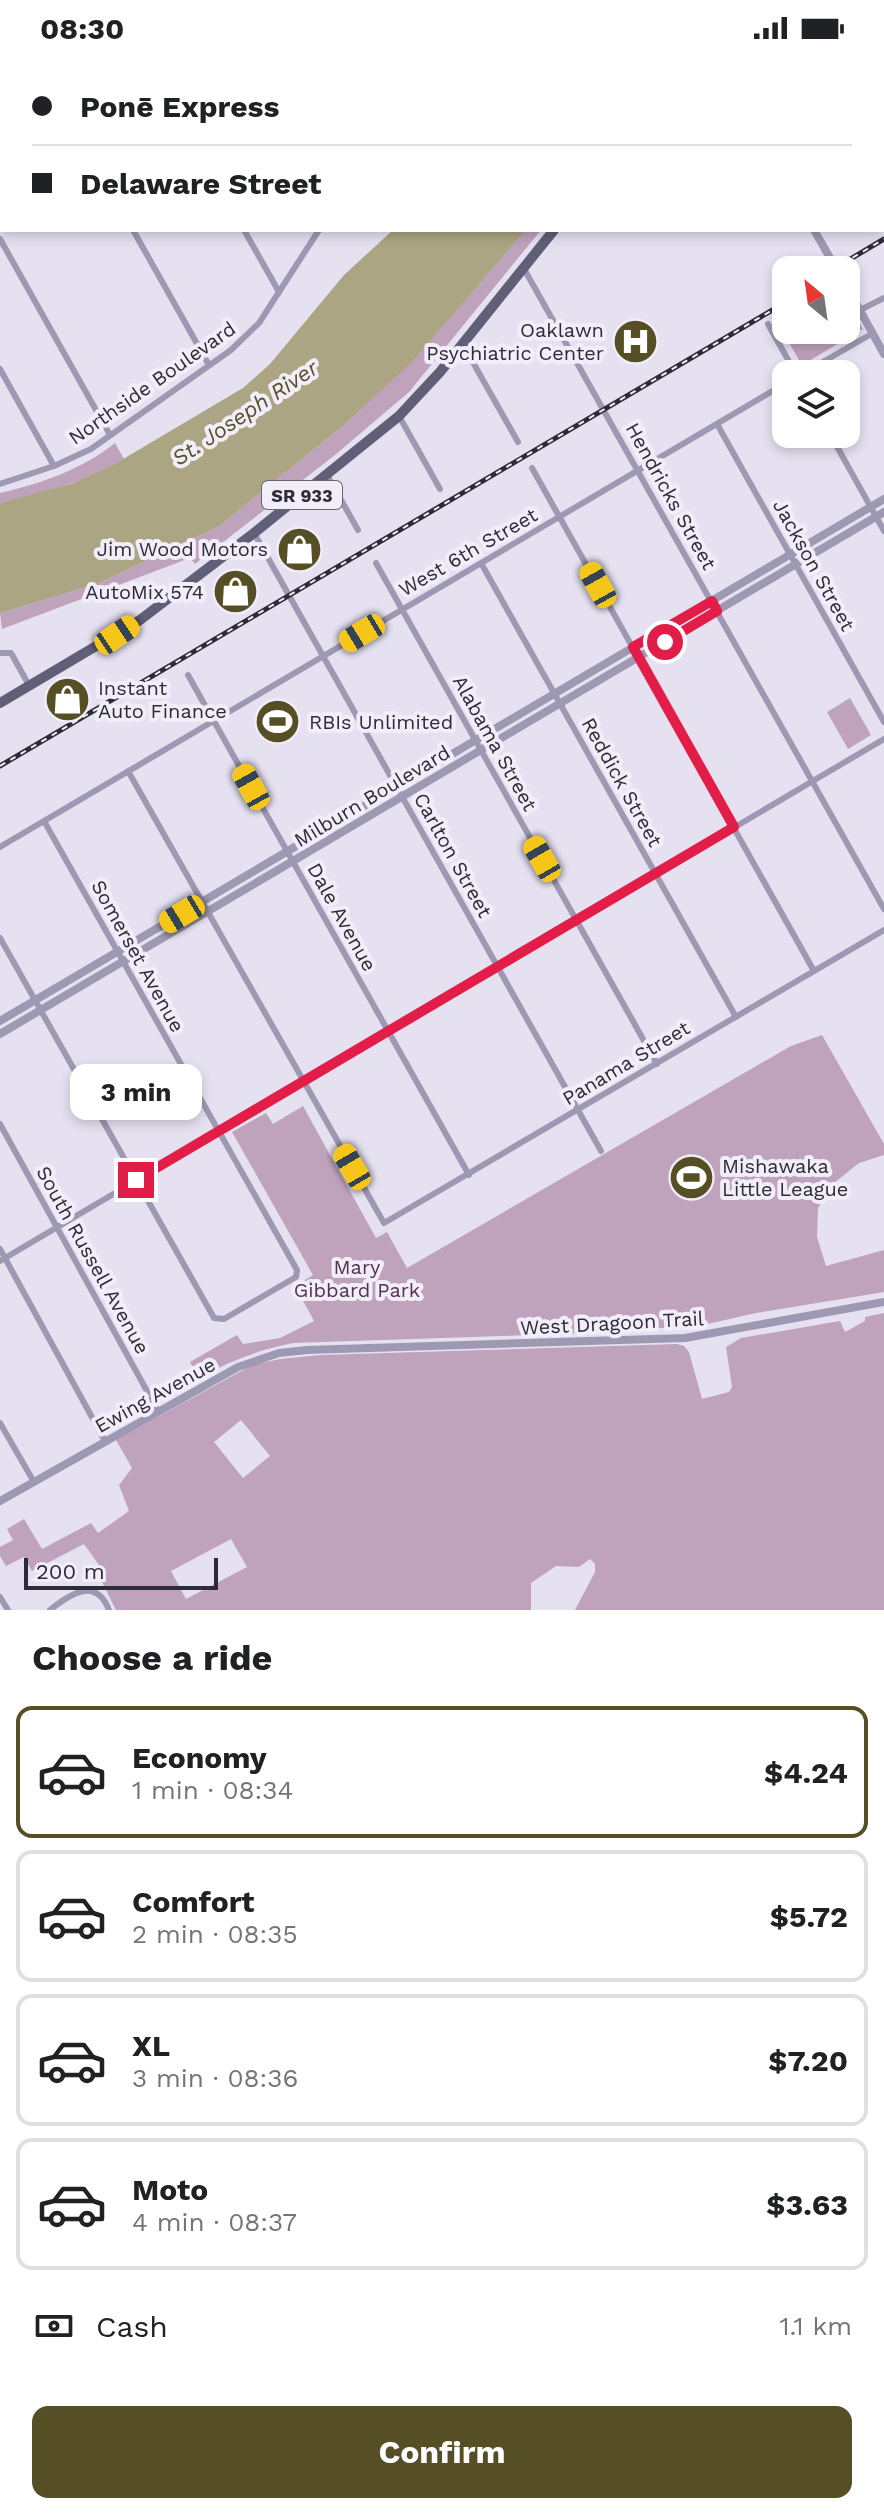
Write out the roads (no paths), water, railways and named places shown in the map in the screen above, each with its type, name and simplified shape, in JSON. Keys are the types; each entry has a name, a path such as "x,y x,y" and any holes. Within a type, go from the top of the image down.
{"main road":[{"name":"SR 933","path":"0,703 140,620 399,416 424,391 552,232"}],"street":[{"path":"134,232 209,365"},
{"path":"245,232 279,292"},
{"name":"Northside Boulevard","path":"0,484 54,466 91,449 249,335 318,232"},
{"path":"815,232 829,256"},
{"path":"0,239 110,435"},
{"name":"Hendricks Street","path":"523,267 884,909"},
{"path":"884,298 860,310 884,354"},
{"path":"768,324 790,360"},
{"path":"824,360 873,333"},
{"path":"462,343 518,442"},
{"path":"0,369 54,466"},
{"name":"West 6th Street","path":"0,847 772,391"},
{"path":"399,416 440,489"},
{"name":"Jackson Street","path":"717,424 884,722"},
{"path":"838,448 871,507 880,515 884,531"},
{"path":"532,468 814,971"},
{"path":"327,475 358,530"},
{"name":"Milburn Boulevard","path":"0,1021 884,499"},
{"name":"Milburn Boulevard","path":"0,1034 880,515"},
{"name":"Carlton Street","path":"254,533 601,1151"},
{"name":"Alabama Street","path":"376,563 657,1064"},
{"name":"Reddick Street","path":"481,563 736,1017"},
{"path":"0,653 11,653 30,687"},
{"name":"Dale Avenue","path":"188,675 469,1175"},
{"path":"2,1259 884,739"},
{"path":"128,771 304,1082"},
{"name":"Somerset Avenue","path":"44,821 297,1274 217,1320 136,1180"},
{"name":"Panama Street","path":"304,1082 384,1223 884,930"},
{"path":"0,938 136,1180"},
{"name":"South Russell Avenue","path":"0,1124 158,1411"},
{"path":"0,1249 2,1259 105,1441"},
{"name":"West Dragoon Trail","path":"338,1348 685,1338 884,1302"},
{"name":"Ewing Avenue","path":"0,1501 228,1372 253,1361 291,1351 338,1348"},
{"path":"0,1423 34,1482"},
{"path":"50,1610 86,1590 95,1590 104,1597 109,1610"},
{"path":"0,1597 8,1610"}],"water":[{"name":"St. Joseph River","path":"391,232 524,232 411,363 344,425 218,527 97,584 0,613 0,503 71,484 113,465 243,388 270,364 344,275"}],"railway":[{"path":"855,256 884,239"},
{"path":"0,766 772,310"}],"place":[{"name":"Oaklawn Psychiatric Center","path":"635,342"},
{"name":"Jim Wood Motors","path":"299,549"},
{"name":"AutoMix 574","path":"235,592"},
{"name":"Instant Auto Finance","path":"67,700"},
{"name":"RBIs Unlimited","path":"278,722"},
{"name":"Mishawaka Little League","path":"691,1177"}],"park label":[{"name":"Mary Gibbard Park","path":"357,1278"}]}
